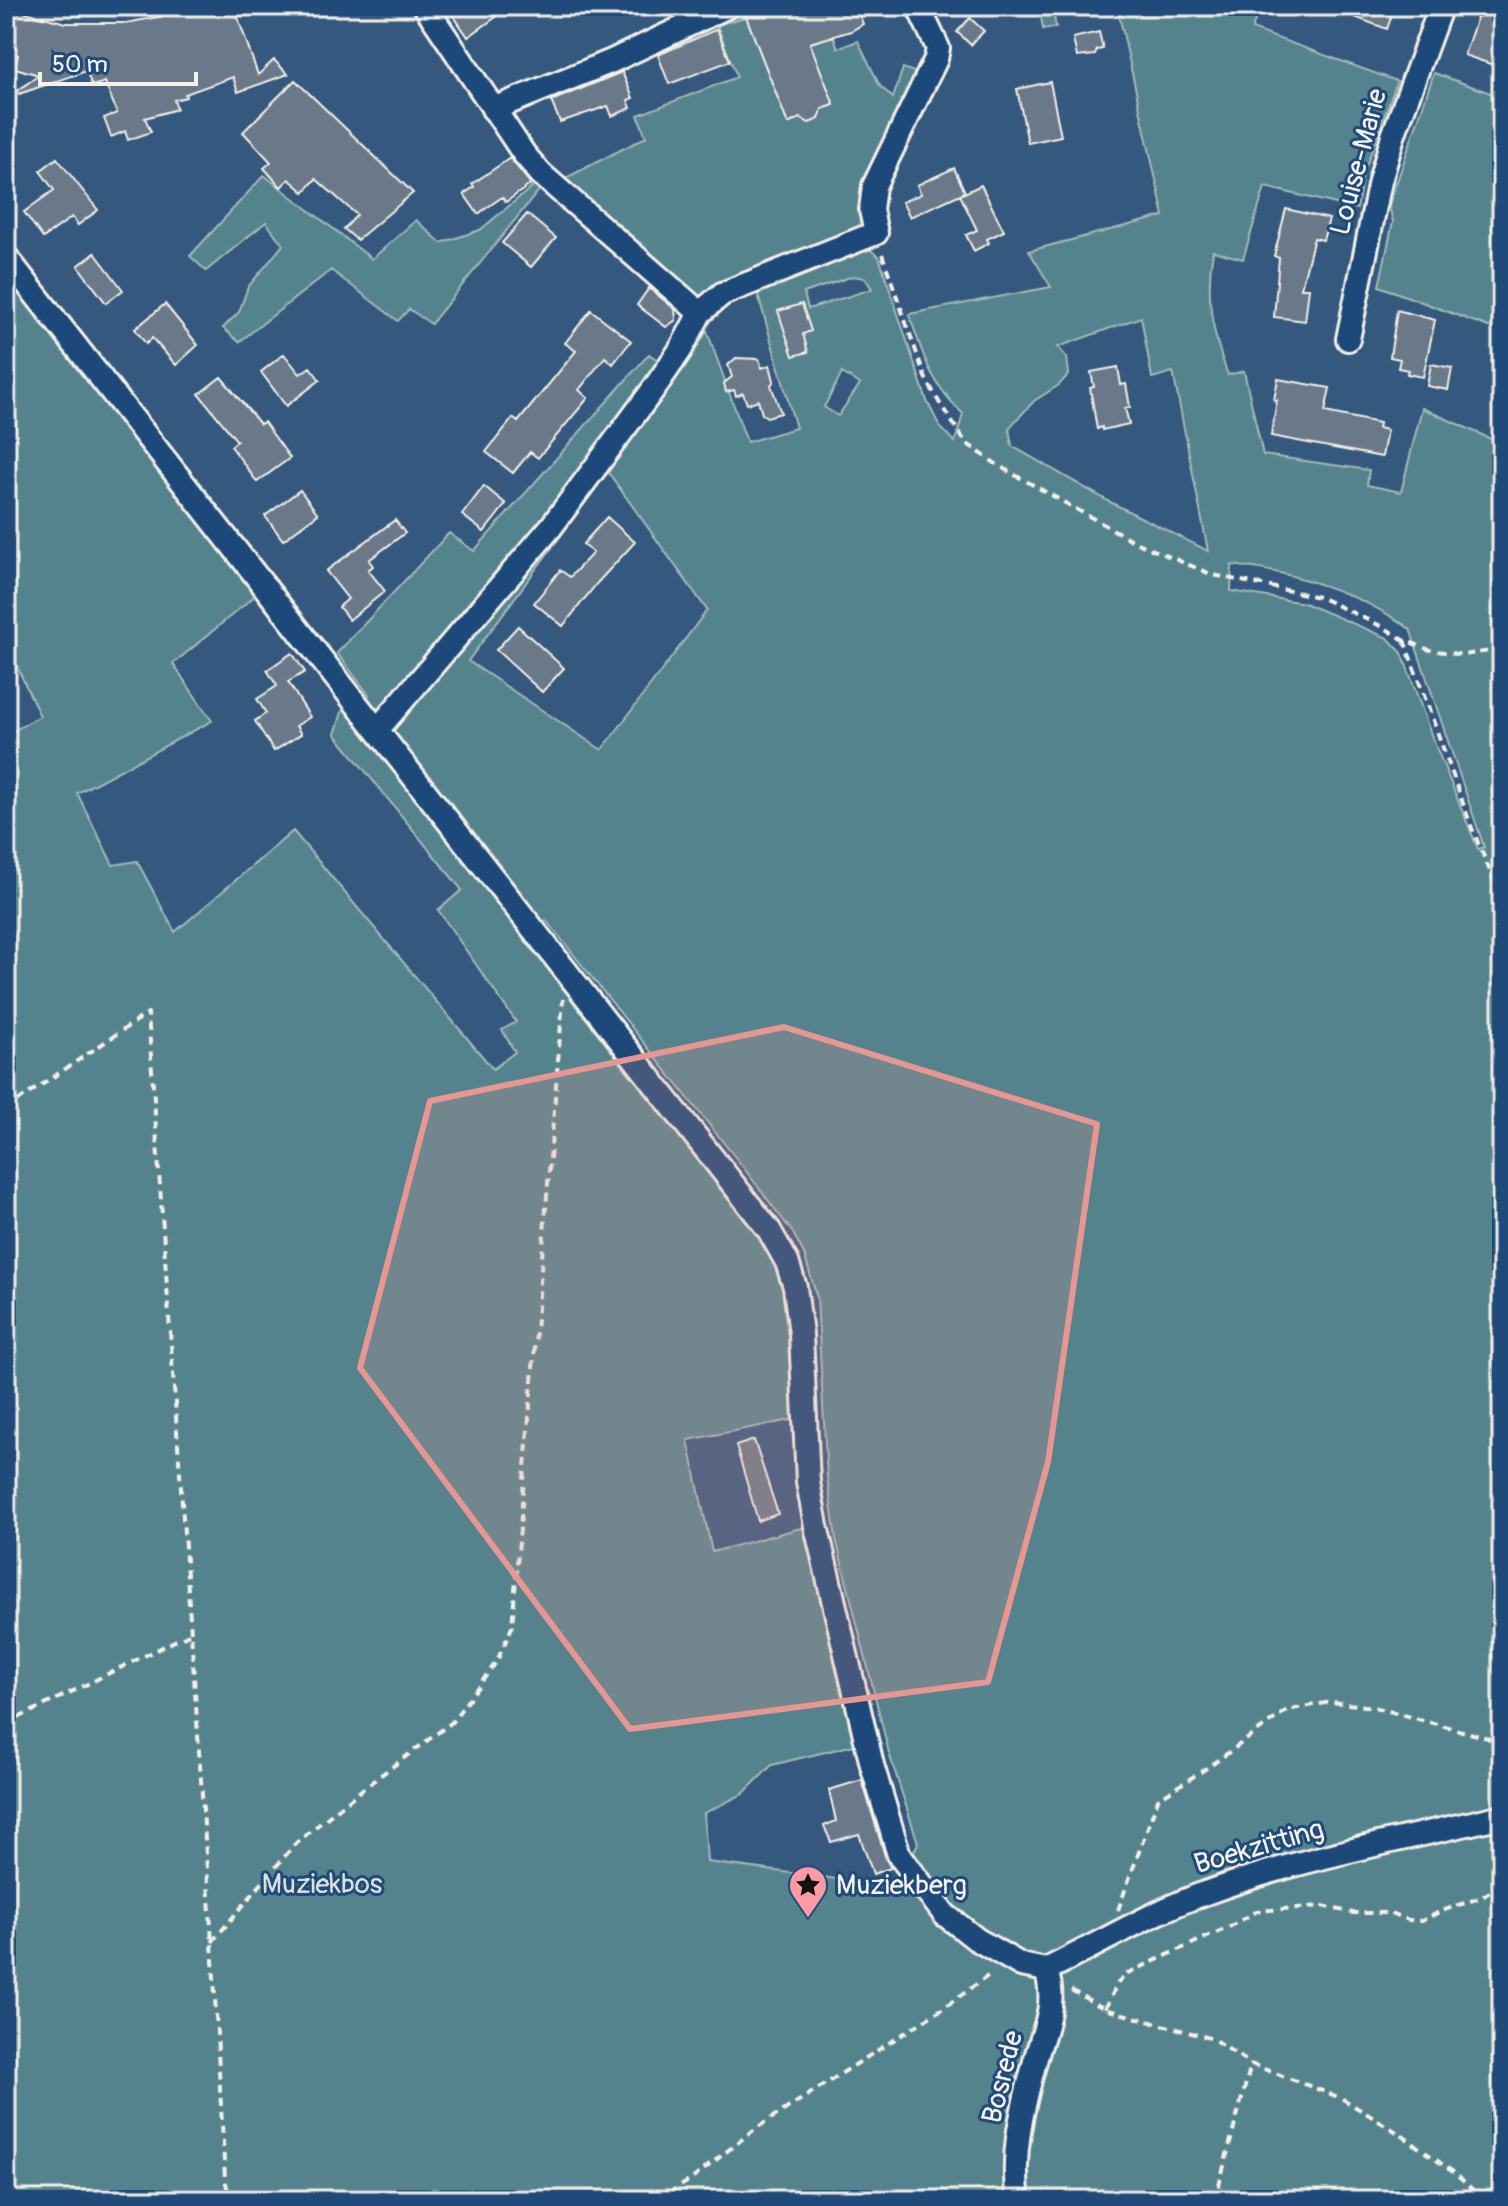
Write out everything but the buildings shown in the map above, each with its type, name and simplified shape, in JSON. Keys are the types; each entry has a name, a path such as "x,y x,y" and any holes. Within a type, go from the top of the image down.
{"street":[{"path":"425,6 510,134 541,174 700,313"},
{"path":"493,109 612,61 728,6"},
{"path":"378,729 551,527 655,387 681,349 700,313 722,294 876,233 871,210 874,186 936,59 938,48 918,6"},
{"name":"Louise-Marie","path":"1348,339 1380,181 1393,136 1441,6"},
{"path":"6,257 769,1230 787,1262 795,1287 810,1494 889,1825 899,1855 945,1915 976,1939 1021,1965 1046,1970"},
{"name":"Boekzitting","path":"1046,1970 1144,1919 1213,1890 1311,1862 1502,1816"},
{"name":"Bosrede","path":"1018,2200 1016,2164 1019,2125 1052,1997 1046,1970"}],"path":[{"path":"876,233 925,377 966,443 999,466 1137,543 1213,575 1319,597 1430,650 1464,655 1502,649"},
{"path":"1404,640 1472,828 1502,900"},
{"path":"212,1942 296,1843 451,1723 497,1661 512,1627 565,970"},
{"path":"6,1109 148,1013 212,1942 225,2179 230,2200"},
{"path":"6,1724 191,1633"},
{"path":"1110,1917 1118,1910 1158,1799 1287,1710 1331,1702 1374,1707 1488,1738 1502,1748"},
{"path":"1105,2009 1118,1983 1128,1973 1257,1911 1323,1906 1353,1913 1391,1913 1422,1921 1482,1897 1502,1884"},
{"path":"657,2200 692,2179 755,2129 974,1988 1009,1958"},
{"path":"1046,1970 1071,1990 1105,2009 1213,2039 1251,2064 1341,2098 1400,2134 1453,2172 1484,2200"},
{"path":"1215,2200 1251,2064"}],"highlighted area":[{"path":"784,1027 1097,1124 1048,1462 988,1682 630,1729 360,1368 430,1101"}],"green space":[{"path":"795,6 821,6 838,48 858,41 880,86 893,98 903,68 922,75 867,218 856,232 700,299 560,181 646,137 638,115 737,77 717,25 745,17 745,14 788,123 800,118 810,123 819,119 822,109 834,105"},
{"path":"1039,6 1052,6 1056,27 1043,29"},
{"name":"Muziekbos","path":"1117,6 1260,6 1252,29 1397,81 1363,175 1357,209 1265,187 1243,259 1213,251 1210,299 1218,345 1228,375 1244,371 1263,455 1369,470 1367,485 1401,492 1422,408 1502,444 1502,2200 6,2200 6,735 40,716 6,643 6,266 257,594 173,664 212,721 77,793 113,865 137,861 175,932 293,831 493,1069 515,1052 502,1030 516,1022 438,910 462,890 335,734 343,709 369,695 337,653 449,533 474,551 649,354 679,375 707,331 747,442 796,428 757,291 867,247 879,257 927,401 940,427 955,442 963,414 935,379 909,314 1051,287 1029,251 1164,216","holes":["853,276 865,278 872,289 808,309 804,293","1141,317 1152,378 1173,372 1208,551 1110,502 1012,446 1009,428 1034,401 1059,385 1069,374 1067,358 1058,347","842,373 860,384 838,416 824,407","608,472 707,610 602,750 468,661","1232,565 1279,573 1326,586 1370,605 1410,629 1484,847 1478,849 1402,653 1388,638 1304,603 1231,591","546,920 743,1167 793,1233 804,1254 817,1298 827,1477 836,1539 889,1753 918,1843 899,1883 883,1885 707,1862 704,1813 743,1794 772,1765 858,1744 808,1526 712,1552 688,1440 796,1419 789,1292 778,1263 759,1232 611,1051 523,936"]},
{"path":"1434,73 1502,97 1502,332 1379,286 1393,222 1389,205"},
{"path":"264,175 372,259 416,220 441,243 480,230 538,182 540,189 431,324 409,309 398,321 331,270 239,342 223,328 239,312 248,287 283,245 266,222 206,271 190,256"}],"place":[{"name":"Muziekberg","path":"808,1919"}]}
